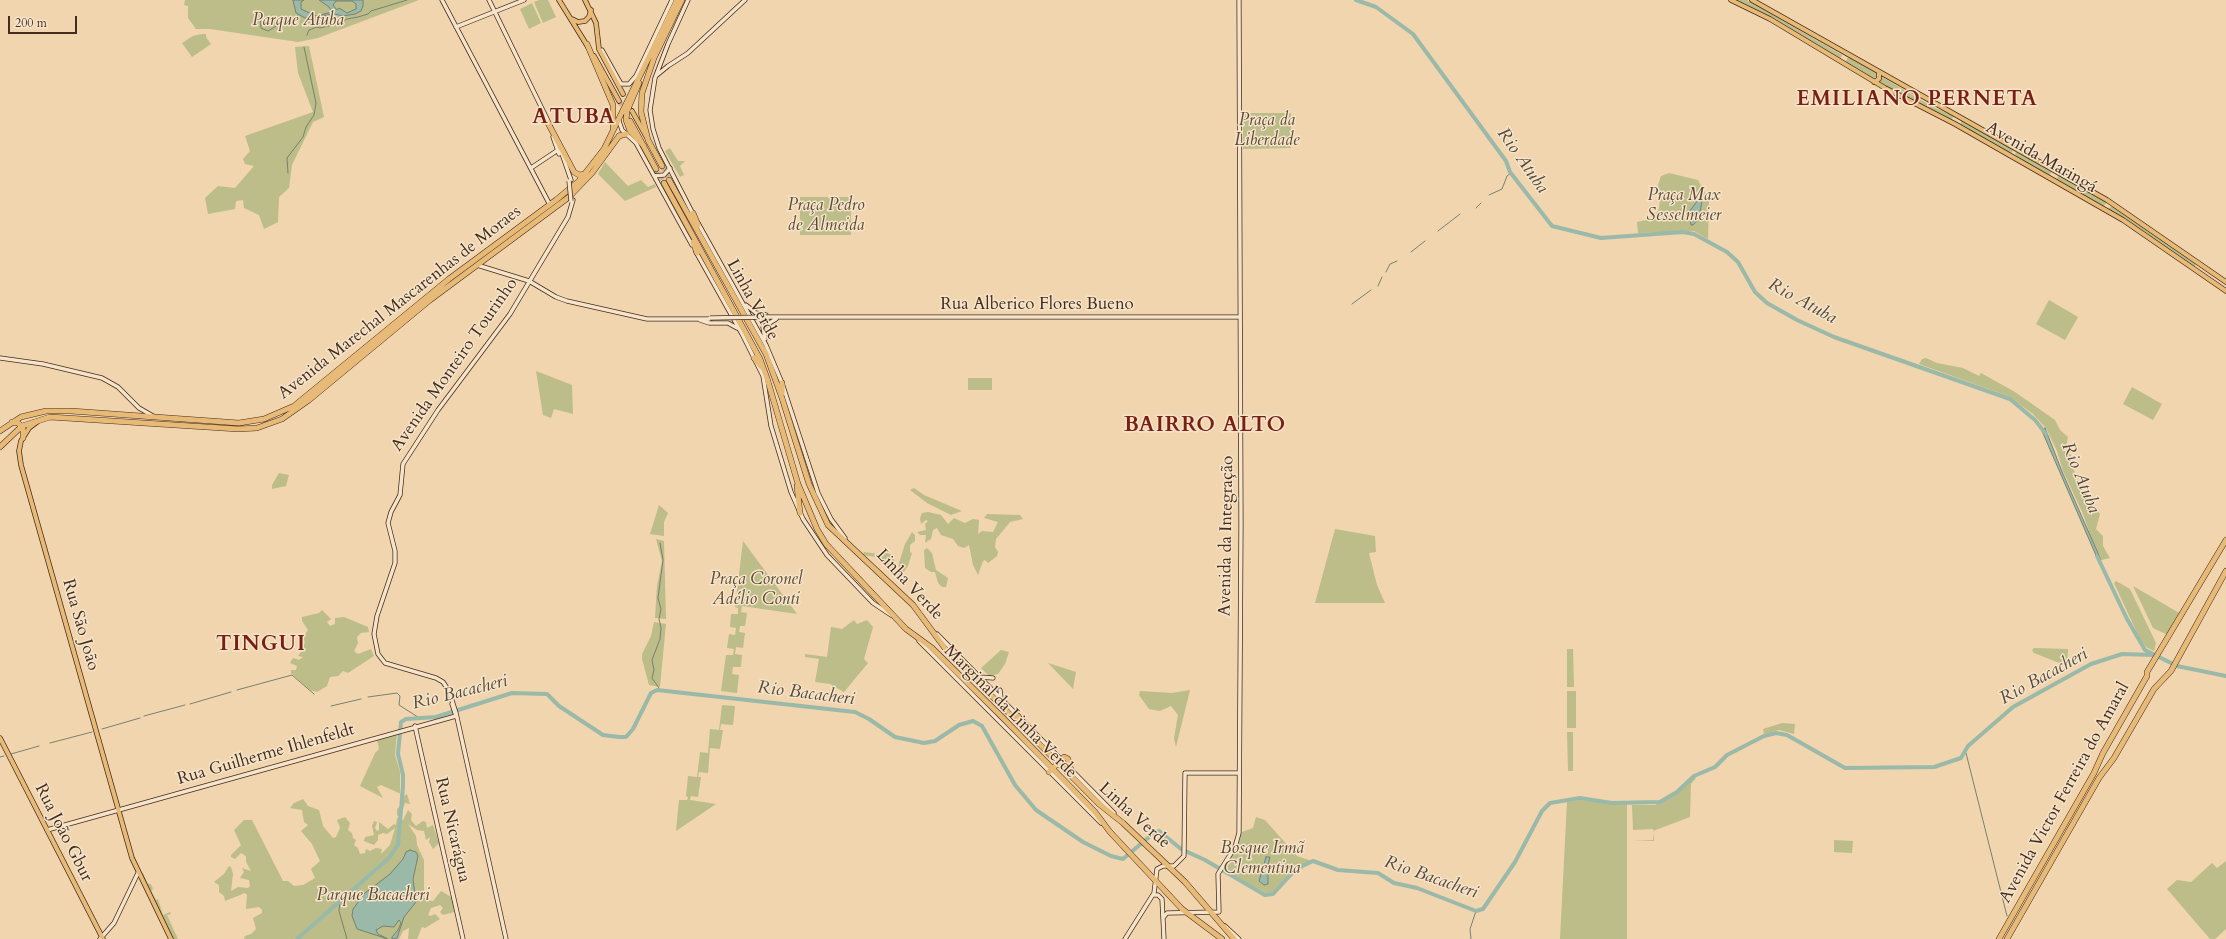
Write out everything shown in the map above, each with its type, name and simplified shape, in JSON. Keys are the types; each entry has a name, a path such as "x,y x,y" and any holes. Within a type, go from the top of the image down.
{"highway":[{"path":"632,92 677,0"},
{"path":"662,166 648,140 642,112 642,93 664,37 682,0"},
{"path":"587,44 613,105 614,117 612,134"},
{"path":"644,146 629,129 626,115 652,53"},
{"path":"632,92 638,70"},
{"name":"Avenida Marechal Mascarenhas de Moraes","path":"381,338 462,269 550,205 585,174 604,149 632,92"},
{"path":"630,121 656,169"},
{"path":"548,123 574,172 579,175 585,174"},
{"path":"612,134 618,131 619,136 626,134"},
{"name":"Avenida Marechal Mascarenhas de Moraes","path":"355,359 354,353 369,347 569,197 592,173 619,136"},
{"name":"Linha Verde","path":"669,180 762,346 782,398 817,503 834,533 854,548 913,605 934,631 947,651 1026,731 1059,760 1103,808 1123,823 1169,866 1212,912 1234,939"},
{"name":"Linha Verde","path":"664,183 756,351 764,370 795,473 817,529 826,544 906,629 932,648 1050,770 1095,812 1110,832 1186,912 1222,939"},
{"path":"693,212 706,245"},
{"path":"691,234 697,253"},
{"path":"716,264 730,279"},
{"path":"462,269 477,265"},
{"path":"754,358 764,370"},
{"name":"Avenida Marechal Mascarenhas de Moraes","path":"0,430 11,422 34,413 53,410 226,423 257,421 282,413 300,402 355,359"},
{"name":"Avenida Marechal Mascarenhas de Moraes","path":"0,447 22,426 46,418 65,417 223,429 250,429 282,419 309,400 355,359"},
{"path":"782,383 782,398"},
{"path":"128,422 130,417 133,416"},
{"path":"156,418 170,425"},
{"path":"203,421 209,428"},
{"path":"11,422 18,423 22,426 24,431 23,438"},
{"path":"223,429 226,423"},
{"path":"795,473 800,513"},
{"name":"Avenida Victor Ferreira do Amaral","path":"1999,939 2094,773 2160,650 2176,626 2225,541"},
{"name":"Avenida Victor Ferreira do Amaral","path":"2007,939 2099,778 2114,758 2154,689 2171,671 2226,571"},
{"path":"1018,716 1026,731"},
{"path":"1050,770 1059,760 1067,758 1071,770"}],"main road":[{"path":"442,0 550,205"},
{"path":"489,0 548,123 570,180"},
{"path":"456,27 524,0"},
{"path":"560,0 619,101"},
{"path":"585,0 596,23 598,49 623,94"},
{"path":"597,41 621,84 627,85 631,83 672,0"},
{"path":"688,0 655,78 650,104 652,124 656,141 766,345 782,383 818,493 839,532 854,548"},
{"path":"655,78 661,71 688,53 745,0"},
{"name":"Avenida da Integração","path":"1212,912 1219,912 1218,874 1238,840 1239,813 1241,546 1239,0"},
{"name":"Avenida Maringá","path":"1731,0 1770,19 1842,64 1955,124 2088,200 2139,230 2226,291"},
{"name":"Avenida Maringá","path":"1752,0 1879,73 2018,149 2093,193 2169,242 2226,282"},
{"path":"571,19 578,22 585,21 590,16 591,10"},
{"path":"1842,64 1843,58 1847,55"},
{"path":"662,60 668,66"},
{"path":"1874,82 1879,79 1879,73"},
{"path":"632,111 648,140"},
{"path":"619,118 620,128 636,143 754,358 762,376 767,397 771,426 791,492 800,513 814,538 828,555 873,603 894,616"},
{"path":"548,123 570,180"},
{"path":"2013,157 2014,152 2018,149"},
{"path":"531,168 558,150"},
{"path":"654,176 664,175 670,168"},
{"name":"Avenida Monteiro Tourinho","path":"506,939 452,699 448,689 441,680 388,664 378,654 374,640 375,624 395,559 389,531 389,518 400,495 401,469 404,462 438,410 507,318 568,217 572,200 570,180"},
{"path":"2088,200 2094,199 2093,193"},
{"path":"477,265 529,281 556,297 646,319 697,318 706,322 728,323 742,334"},
{"path":"742,301 758,314 791,317"},
{"name":"Rua Alberico Flores Bueno","path":"768,318 1240,317"},
{"name":"Rua Alberico Flores Bueno","path":"697,318 833,318"},
{"path":"766,345 763,327 776,319"},
{"path":"0,358 43,364 102,378 114,384 136,406 156,418"},
{"path":"146,412 163,418"},
{"path":"23,438 33,425 46,418"},
{"name":"Rua São João","path":"23,438 19,449 21,465 130,850 138,873 171,939"},
{"name":"Marginal da Linha Verde","path":"934,631 1002,699 1059,760"},
{"path":"979,676 993,678"},
{"path":"1000,690 1002,699"},
{"name":"Rua Guilherme Ihlenfeldt","path":"47,830 397,732 454,712"},
{"name":"Rua Nicarágua","path":"415,726 463,939"},
{"name":"Rua João Gbur","path":"0,738 102,938"},
{"name":"Marginal da Linha Verde","path":"1071,770 1123,823"},
{"path":"1125,939 1153,895 1157,869 1175,866 1184,857 1185,773 1239,772"},
{"path":"102,938 114,923 138,873"},
{"path":"1153,895 1157,894 1161,897 1164,918 1164,939"},
{"path":"1164,918 1166,913 1212,912"},
{"path":"1220,922 1239,939"},
{"path":"1203,925 1218,939"}],"green space":[{"name":"Parque Atuba","path":"185,0 419,0 318,38 298,42 210,29 196,29 188,18 188,6 184,5"},
{"path":"539,0 548,0 556,17 543,23 534,2"},
{"path":"1734,0 1747,0 1842,55 1840,60"},
{"path":"532,3 541,23 529,29 520,9"},
{"path":"206,34 206,37 211,44 192,57 182,43 193,36"},
{"path":"309,46 324,117 313,122 292,165 289,188 279,197 278,222 264,229 259,215 244,208 243,200 236,201 235,209 208,214 205,198 218,186 235,188 254,166 245,164 243,159 250,151 245,136 313,112 298,73 295,47"},
{"path":"1848,57 1876,73 1876,77 1874,79 1845,63"},
{"path":"1882,77 1933,107 1954,116 1951,120 1886,87 1879,83"},
{"name":"Praça da Liberdade","path":"1243,113 1291,113 1291,148 1243,149"},
{"path":"1962,120 2014,149 2011,153 1960,125"},
{"path":"670,148 678,161 685,161 680,166 684,175 680,177 665,151"},
{"path":"2016,151 2052,171 2049,176 2015,155"},
{"path":"605,162 628,186 641,180 648,187 655,184 656,187 625,201 598,174"},
{"name":"Praça Max Sesselmeier","path":"1669,173 1698,180 1709,200 1708,239 1694,231 1638,233 1637,222 1652,219 1659,209 1660,198 1658,185 1661,176"},
{"path":"2059,174 2107,202 2103,207 2056,180"},
{"name":"Praça Pedro de Almeida","path":"800,197 851,197 851,235 800,235"},
{"path":"2112,206 2197,263 2194,267 2108,209"},
{"path":"2049,300 2078,317 2065,340 2036,324"},
{"path":"1926,358 1937,363 1963,368 1979,376 1981,373 2015,392 2055,420 2060,430 2068,437 2065,451 2075,458 2071,463 2083,492 2100,514 2096,529 2103,536 2103,546 2110,558 2102,560 2093,543 2083,514 2063,471 2057,451 2046,428 2033,414 2008,396 1919,364 1922,359"},
{"path":"536,371 572,385 573,414 554,409 551,418 543,415"},
{"path":"968,378 992,378 992,390 968,390"},
{"path":"2132,387 2162,404 2153,420 2123,404"},
{"path":"279,473 289,475 286,486 272,489 272,485"},
{"path":"914,488 924,495 962,511 951,515 927,503 910,490"},
{"path":"659,505 668,513 664,522 664,536 650,534"},
{"path":"928,512 941,515 948,524 954,518 965,523 973,519 979,520 978,534 982,531 993,532 998,522 984,518 987,514 1020,515 1023,519 1010,522 996,539 995,547 998,552 997,556 988,563 985,560 983,561 978,575 973,565 969,545 964,548 958,546 953,539 941,535 937,528 933,530 931,539 925,543 926,535 920,535 917,532 926,530 925,524 928,521 926,520 921,524 920,518 922,513"},
{"path":"1335,529 1375,536 1376,552 1369,553 1377,585 1385,603 1315,603"},
{"path":"912,532 915,535 915,541 910,545 910,552 912,553 908,566 900,577 898,574 899,563 905,544"},
{"path":"656,539 664,541 666,619 655,618 657,586 662,561"},
{"name":"Praça Coronel Adélio Conti","path":"743,541 797,614 742,606 741,612 747,613 745,626 740,626 739,632 745,633 743,648 736,647 735,654 742,655 741,667 733,667 732,674 739,675 737,693 721,691 726,655 733,655 734,649 727,648 729,634 735,635 736,628 730,627 731,614 738,614 738,608 735,607"},
{"path":"927,548 932,553 936,570 948,578 946,587 942,587 938,583 935,572 931,572 925,568 924,550"},
{"path":"884,551 892,555 895,562 896,570 893,573 876,557 863,555 864,552 879,554"},
{"path":"2116,581 2130,589 2156,643 2154,651 2146,647 2139,637 2114,583"},
{"path":"2133,586 2181,614 2168,635 2153,628"},
{"path":"322,610 331,619 327,622 330,626 335,624 335,618 344,617 368,627 369,632 361,633 357,637 358,643 354,651 358,654 371,649 374,656 348,673 343,671 338,676 330,677 327,686 317,692 310,690 291,673 291,670 296,670 297,666 290,663 293,658 299,660 303,657 298,656 303,649 305,641 302,639 308,630 302,621 302,617 319,613"},
{"path":"854,620 857,624 867,620 873,627 864,659 868,663 844,692 830,684 815,682 819,659 805,657 805,654 827,657 831,627 842,629"},
{"path":"654,622 666,624 660,687 649,685 642,659 642,654 651,636"},
{"path":"2034,648 2068,649 2067,666 2034,653 2032,650"},
{"path":"1567,649 1573,649 1574,687 1567,687"},
{"path":"1001,650 1009,652 1005,664 998,674 989,676 981,668"},
{"path":"1048,663 1076,672 1073,689"},
{"path":"1190,690 1176,747 1174,738 1178,715 1171,706 1160,711 1149,709 1139,695 1140,691 1172,693"},
{"path":"1567,691 1576,691 1576,728 1567,728"},
{"path":"722,705 735,706 733,725 721,724 720,730 723,730 720,749 710,748 708,773 699,772 698,777 701,777 698,797 691,796 690,800 716,804 676,831 679,800 687,800 688,776 697,777 700,752 708,753 710,729 719,730"},
{"path":"1782,723 1795,724 1794,734 1779,730 1764,734 1763,729"},
{"path":"1567,732 1573,732 1573,771 1568,771"},
{"path":"397,733 395,755 400,772 400,793 404,796 407,794 410,804 405,803 400,818 397,815 397,809 401,805 401,794 381,785 377,787 383,798 360,786 375,753 379,749 377,740"},
{"path":"1693,778 1696,778 1691,784 1690,817 1653,831 1653,829 1633,830 1632,805 1655,805 1676,794"},
{"name":"Parque Bacacheri","path":"303,799 308,806 319,810 323,826 333,838 336,837 340,828 337,820 345,817 350,823 348,830 352,833 353,838 356,840 354,845 358,848 360,854 365,853 366,849 370,851 376,848 382,849 381,854 390,845 395,828 387,834 383,833 378,835 378,840 374,845 364,841 365,837 374,835 372,826 374,821 377,822 375,828 377,831 379,830 379,822 388,829 394,824 396,825 397,818 403,820 408,810 412,814 411,820 416,826 423,821 426,822 427,828 433,825 439,843 433,849 429,842 430,837 426,840 424,831 417,830 408,824 416,836 417,845 424,860 424,897 427,900 433,901 441,891 453,898 454,912 443,915 440,912 443,908 440,905 431,908 428,915 431,916 435,914 440,919 425,928 422,927 417,939 408,939 409,928 403,931 399,939 244,939 245,936 251,934 256,929 253,918 262,913 262,910 259,907 246,909 247,895 245,893 225,901 224,896 219,892 219,885 214,882 224,874 229,866 231,867 233,874 231,891 238,887 248,888 250,886 249,880 240,878 244,872 242,868 251,871 246,862 246,856 241,853 235,859 231,857 231,855 241,845 234,830 244,820 252,820 283,881 288,881 294,886 303,885 315,878 311,869 320,861 312,844 301,831 308,825 304,822 302,810 290,808 294,803"},
{"path":"1579,800 1627,804 1627,939 1560,939 1567,802"},
{"name":"Bosque Irmã Clementina","path":"1256,817 1265,820 1297,856 1312,861 1295,868 1273,892 1266,893 1222,869 1237,849 1242,832 1253,828"},
{"path":"1653,831 1654,841 1634,841 1653,840"},
{"path":"1834,840 1853,841 1852,853 1834,852"},
{"path":"2226,861 2226,929 2215,939 2210,939 2167,889 2177,880 2191,882 2212,863 2217,868"},
{"path":"143,873 148,884 151,884 153,889 151,891 156,900 158,899 163,915 170,912 171,914 167,915 178,939 174,939 141,874"}],"shaded area":[{"path":"293,0 304,0 301,2 301,9 316,16 332,12 329,7 319,0 363,0 361,11 355,14 343,16 335,14 305,18 296,13","holes":["336,1 352,1 356,4 356,9 347,13 339,8 337,10 333,5"]},
{"path":"1698,200 1702,201 1700,213 1703,214 1693,225 1691,225 1689,212"},
{"path":"2045,428 2063,474 2101,560 2098,560 2042,431"},
{"path":"410,850 416,852 418,856 413,879 416,902 404,917 397,938 392,939 401,923 399,920 394,927 383,926 376,930 378,934 388,939 357,929 352,916 353,909 365,893 390,874 403,859 406,852"},
{"path":"1266,857 1270,857 1268,865 1268,884 1264,885 1259,881"}],"waterway":[{"path":"307,35 309,30 317,27 320,28 337,24 347,19 368,14 371,11 407,0"},
{"name":"Rio Atuba","path":"1356,0 1376,7 1413,34 1506,161 1510,172 1552,226 1601,238 1683,232 1694,234 1727,252 1738,262 1755,292 1767,303 1797,320 1834,337 2010,399 2035,420 2046,434"},
{"path":"260,14 261,28 268,31 288,19 295,18 298,15"},
{"path":"288,173 287,158 303,137 306,127 314,115 316,103 304,47"},
{"path":"1489,195 1502,189 1507,176 1511,173"},
{"path":"1476,208 1481,203"},
{"path":"1438,231 1460,214"},
{"path":"1411,252 1425,241"},
{"path":"1386,272 1390,264 1397,261"},
{"path":"1378,286 1382,277"},
{"path":"1352,304 1371,290"},
{"path":"660,543 663,560 658,598 661,609 659,619 661,628 660,639 652,660 654,670 652,678 661,691"},
{"name":"Rio Atuba","path":"2097,556 2127,619 2145,650 2177,666 2226,676"},
{"name":"Rio Bacacheri","path":"297,939 389,858 398,845 403,786 403,775 398,754 401,722 406,719 436,717 512,693 547,694 559,706 603,735 619,737 626,737 633,729 651,693 657,690 855,712 869,719 895,737 924,743 935,741 959,725 973,721 982,726 1015,785 1036,810 1083,842 1111,856 1123,859 1155,832 1159,831 1181,849 1205,860 1265,895 1273,894 1296,869 1313,861 1338,870 1378,873 1394,883 1417,888 1476,911 1483,909 1515,862 1542,811 1550,803 1580,798 1612,803 1660,802 1677,792 1694,776 1715,767 1727,755 1764,736 1776,733 1787,735 1845,768 1934,767 1961,758 1968,746 2013,707 2091,664 2122,654 2153,655"},
{"path":"237,690 292,675 314,694"},
{"path":"190,704 231,692"},
{"path":"368,697 397,693 400,696 399,705 421,719"},
{"path":"331,706 361,699"},
{"path":"144,716 185,705"},
{"path":"102,729 140,718"},
{"path":"50,743 92,732"},
{"path":"11,754 39,746"},
{"path":"1966,753 2007,916"},
{"path":"0,757 4,756"},
{"path":"340,902 339,911 347,939"},
{"path":"1471,939 1470,929 1476,911"}],"tunnel":[{"path":"619,101 630,121"},
{"path":"662,166 669,180"},
{"path":"656,169 664,183"}],"district":[{"name":"EMILIANO PERNETA","path":"1917,100"},
{"name":"ATUBA","path":"574,118"},
{"name":"BAIRRO ALTO","path":"1205,426"},
{"name":"TINGUI","path":"261,645"}]}
